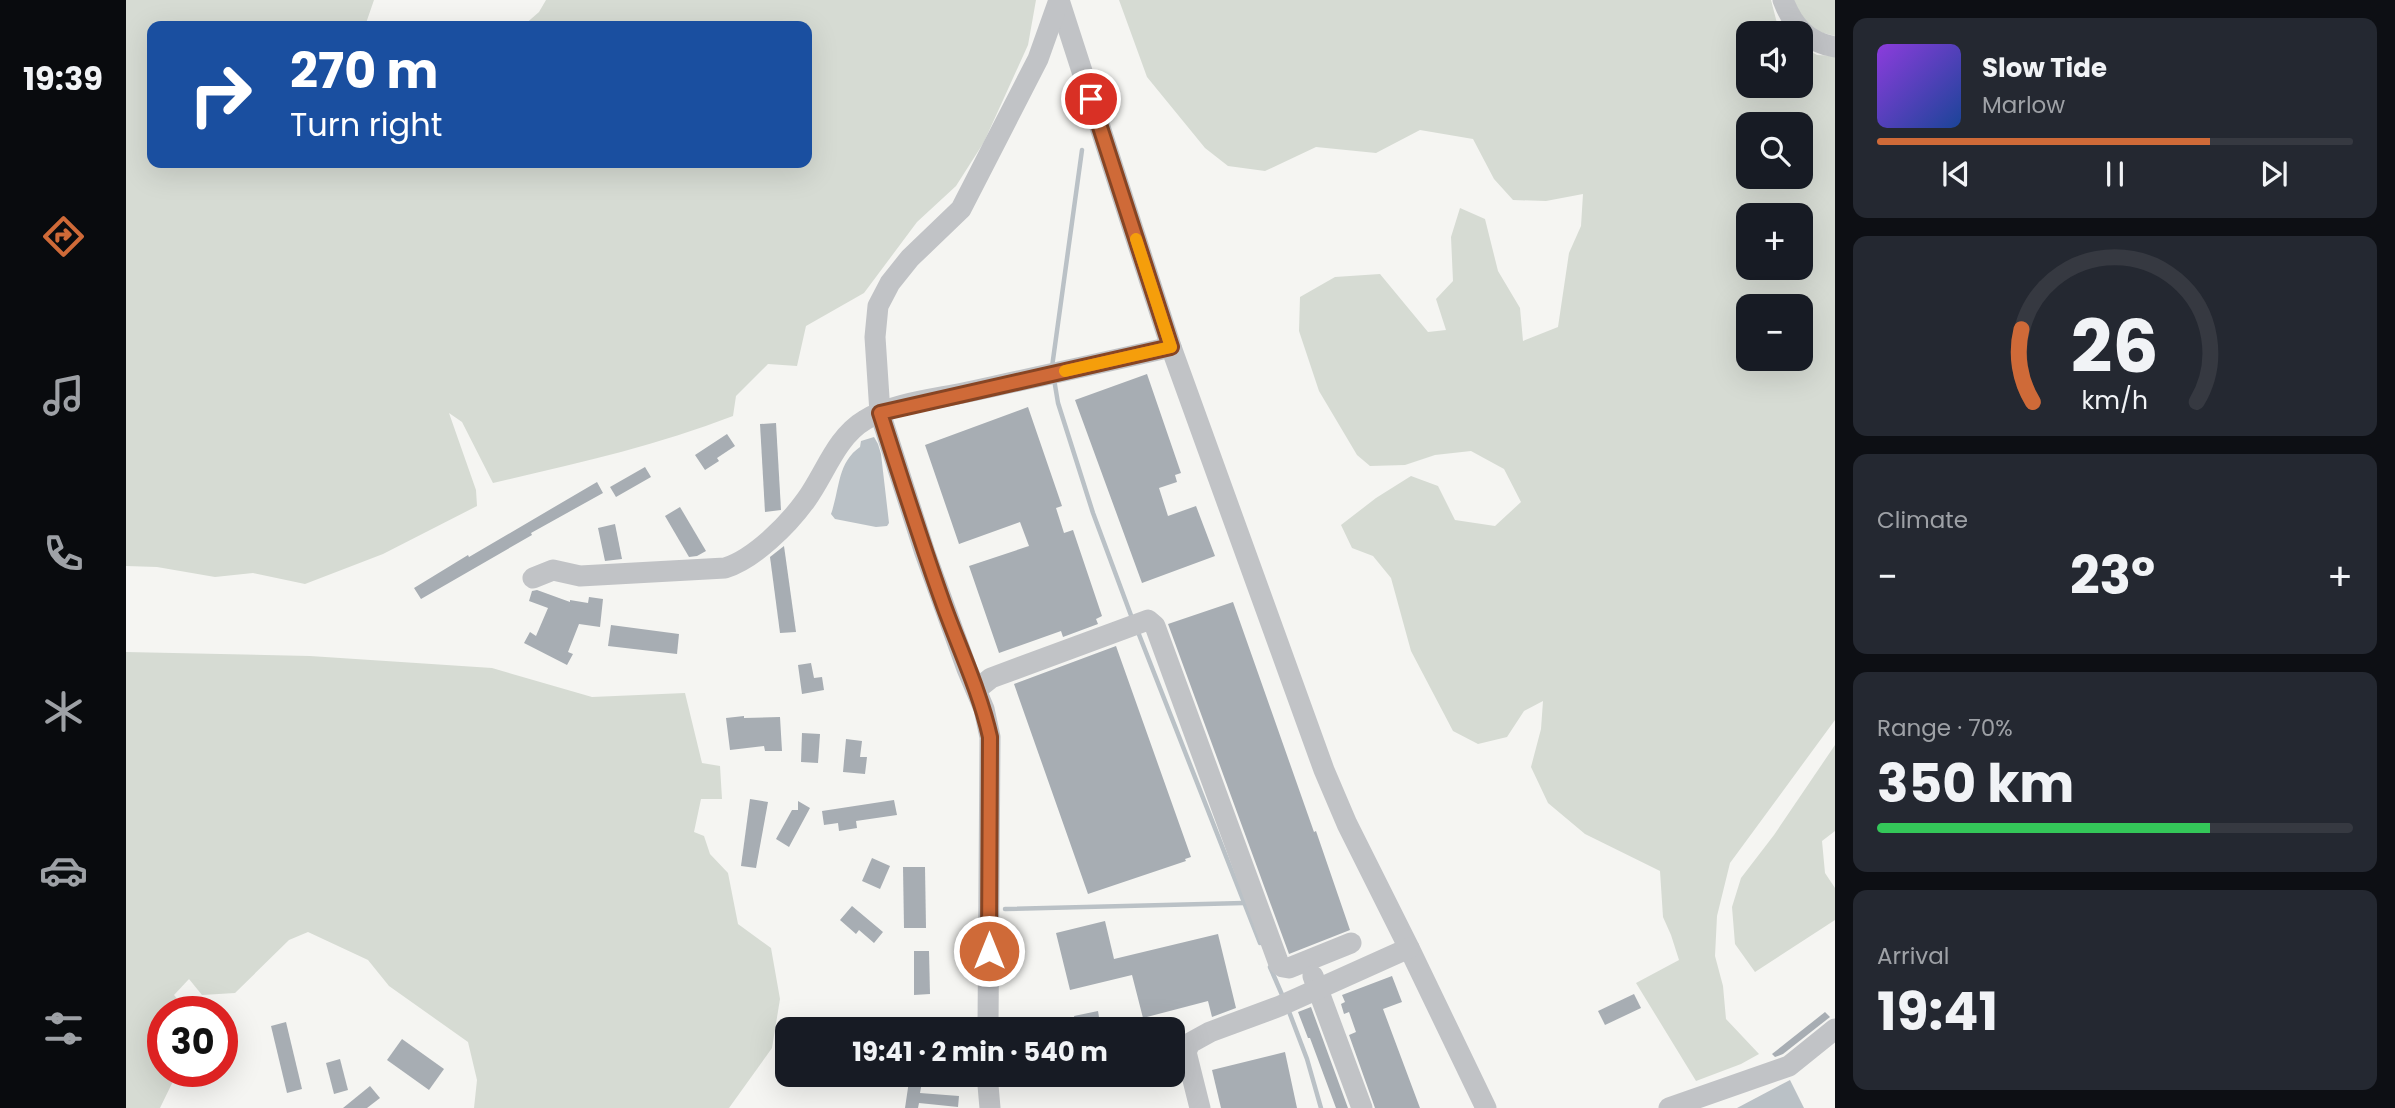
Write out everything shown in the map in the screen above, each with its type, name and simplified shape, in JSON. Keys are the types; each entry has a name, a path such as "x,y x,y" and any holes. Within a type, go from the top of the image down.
{"street":[{"path":"1059,0 1171,347 1324,770 1346,824 1486,1108"},
{"path":"988,1017 990,737 984,709 925,553 880,413 875,337 878,306 890,283 910,258 961,209 1038,59 1059,0"},
{"path":"1783,0 1794,24 1802,34 1835,47"},
{"path":"533,578 554,570 580,576 620,575 736,565 753,554 806,500 853,428 867,418 1171,347"},
{"path":"976,690 991,678 1148,620 1155,626 1279,964 1289,968 1351,943"},
{"path":"1200,1108 1186,1052 1191,1042 1409,948"},
{"path":"1306,962 1362,1108"},
{"path":"1669,1108 1789,1066 1835,1029"},
{"path":"989,1087 990,1108"}],"shaded area":[{"path":"126,0 374,0 367,21 147,21 147,168 812,168 812,21 529,21 539,12 546,0 1036,0 1028,45 984,142 956,186 917,222 864,293 806,326 797,366 768,364 736,396 733,416 645,445 493,483 462,422 449,413 476,490 477,506 383,554 305,584 253,573 215,577 157,567 126,566"},
{"path":"1119,0 1771,0 1776,21 1736,21 1736,98 1813,98 1813,53 1835,56 1835,720 1730,863 1717,916 1715,956 1723,986 1726,1019 1759,1054 1741,1064 1696,1081 1636,983 1679,960 1663,917 1660,871 1585,834 1548,803 1531,767 1541,729 1543,701 1524,711 1507,737 1478,744 1453,731 1411,651 1391,578 1373,556 1352,548 1341,525 1411,476 1438,486 1455,520 1495,526 1521,502 1504,469 1471,451 1435,455 1405,465 1370,466 1357,455 1319,391 1299,331 1300,297 1335,277 1380,274 1428,332 1446,330 1436,299 1453,281 1451,237 1460,208 1485,219 1498,271 1520,308 1523,341 1558,327 1569,253 1581,226 1583,194 1546,201 1513,200 1494,179 1473,139 1420,130 1376,153 1316,147 1265,171 1228,166 1205,148 1147,77"},
{"path":"1789,0 1835,0 1835,36 1813,30 1813,21 1805,21"},
{"path":"874,437 881,454 889,523 887,526 876,527 835,519 831,514 843,469 860,447 861,441"},
{"path":"126,652 310,656 492,668 592,697 685,693 702,763 720,766 722,799 701,799 694,832 704,836 710,854 728,873 738,924 771,948 780,999 772,1048 729,1108 474,1108 477,1080 468,1042 389,986 368,960 308,932 289,940 235,993 202,995 189,979 175,996 147,996 147,1087 170,1087 160,1108 126,1108"},
{"path":"1835,745 1835,831 1822,841 1825,873 1835,888 1835,920 1755,972 1735,944 1732,907 1741,878 1774,835"},
{"path":"1790,1080 1804,1108 1737,1108"}],"building":[{"path":"1147,374 1181,473 1175,475 1177,482 1159,488 1168,516 1196,506 1215,556 1142,583 1075,400"},
{"path":"1028,407 1062,506 1056,508 1064,533 1073,530 1102,616 1096,619 1098,624 1063,637 1061,631 999,653 969,566 1029,546 1020,522 959,544 925,445"},
{"path":"776,423 781,510 765,512 760,424"},
{"path":"727,434 735,446 705,470 695,455"},
{"path":"645,467 651,477 616,497 610,487"},
{"path":"597,482 603,493 531,533 532,535 421,599 414,588 468,555 469,557"},
{"path":"680,507 706,551 697,556 689,557 665,516"},
{"path":"615,524 622,559 605,561 598,528"},
{"path":"784,546 796,632 780,633 770,557"},
{"path":"537,590 570,602 588,603 589,597 603,599 600,627 579,624 568,652 573,654 567,665 524,643 530,632 536,636 548,608 529,601 532,591"},
{"path":"1233,602 1350,930 1289,954 1168,624"},
{"path":"611,625 679,634 677,654 608,646"},
{"path":"1116,646 1191,857 1088,894 1014,684"},
{"path":"811,663 814,678 822,677 824,690 802,694 798,665"},
{"path":"780,717 782,751 765,751 764,746 730,750 726,718"},
{"path":"802,733 820,734 818,763 801,762"},
{"path":"846,739 862,741 860,757 867,757 865,774 843,772"},
{"path":"750,799 768,802 756,868 741,866"},
{"path":"894,800 897,815 856,821 857,828 839,831 838,823 824,825 822,811"},
{"path":"798,801 810,808 789,847 776,839 792,810 798,810"},
{"path":"872,858 890,866 880,889 862,881"},
{"path":"903,867 925,867 926,928 904,928"},
{"path":"852,906 883,932 874,943 859,930 856,934 840,920"},
{"path":"1105,921 1114,959 1218,934 1236,1008 1212,1017 1208,1001 1143,1017 1132,975 1070,990 1056,933"},
{"path":"914,951 929,951 930,994 914,995"},
{"path":"1392,976 1402,1002 1383,1009 1420,1108 1375,1108 1349,1035 1356,1032 1349,1012 1344,1014 1341,1004 1345,1002 1342,995"},
{"path":"1634,994 1641,1008 1605,1025 1598,1011"},
{"path":"1311,1007 1348,1108 1336,1108 1298,1012"},
{"path":"1098,1011 1099,1017 1074,1017"},
{"path":"1825,1012 1830,1017 1783,1054 1775,1057 1772,1054"},
{"path":"286,1022 302,1089 287,1093 271,1026"},
{"path":"402,1039 444,1069 429,1090 387,1060"},
{"path":"1285,1052 1297,1108 1221,1108 1212,1070"},
{"path":"340,1059 348,1090 334,1094 326,1063"},
{"path":"370,1086 380,1098 367,1108 343,1108"},
{"path":"908,1087 921,1087 920,1093 959,1096 958,1107 919,1103 918,1108 905,1108"}],"waterway":[{"path":"1052,367 1082,150"},
{"path":"1054,379 1058,403 1093,513 1132,618"},
{"path":"1138,632 1260,943"},
{"path":"1005,909 1244,903"},
{"path":"1270,967 1283,997"},
{"path":"1288,1009 1307,1059 1321,1108"}],"slow traffic":[{"path":"1065,371 1171,347 1136,239"}],"route":[{"path":"989,951 990,737 984,709 925,553 880,413 1171,347 1091,99"}]}
